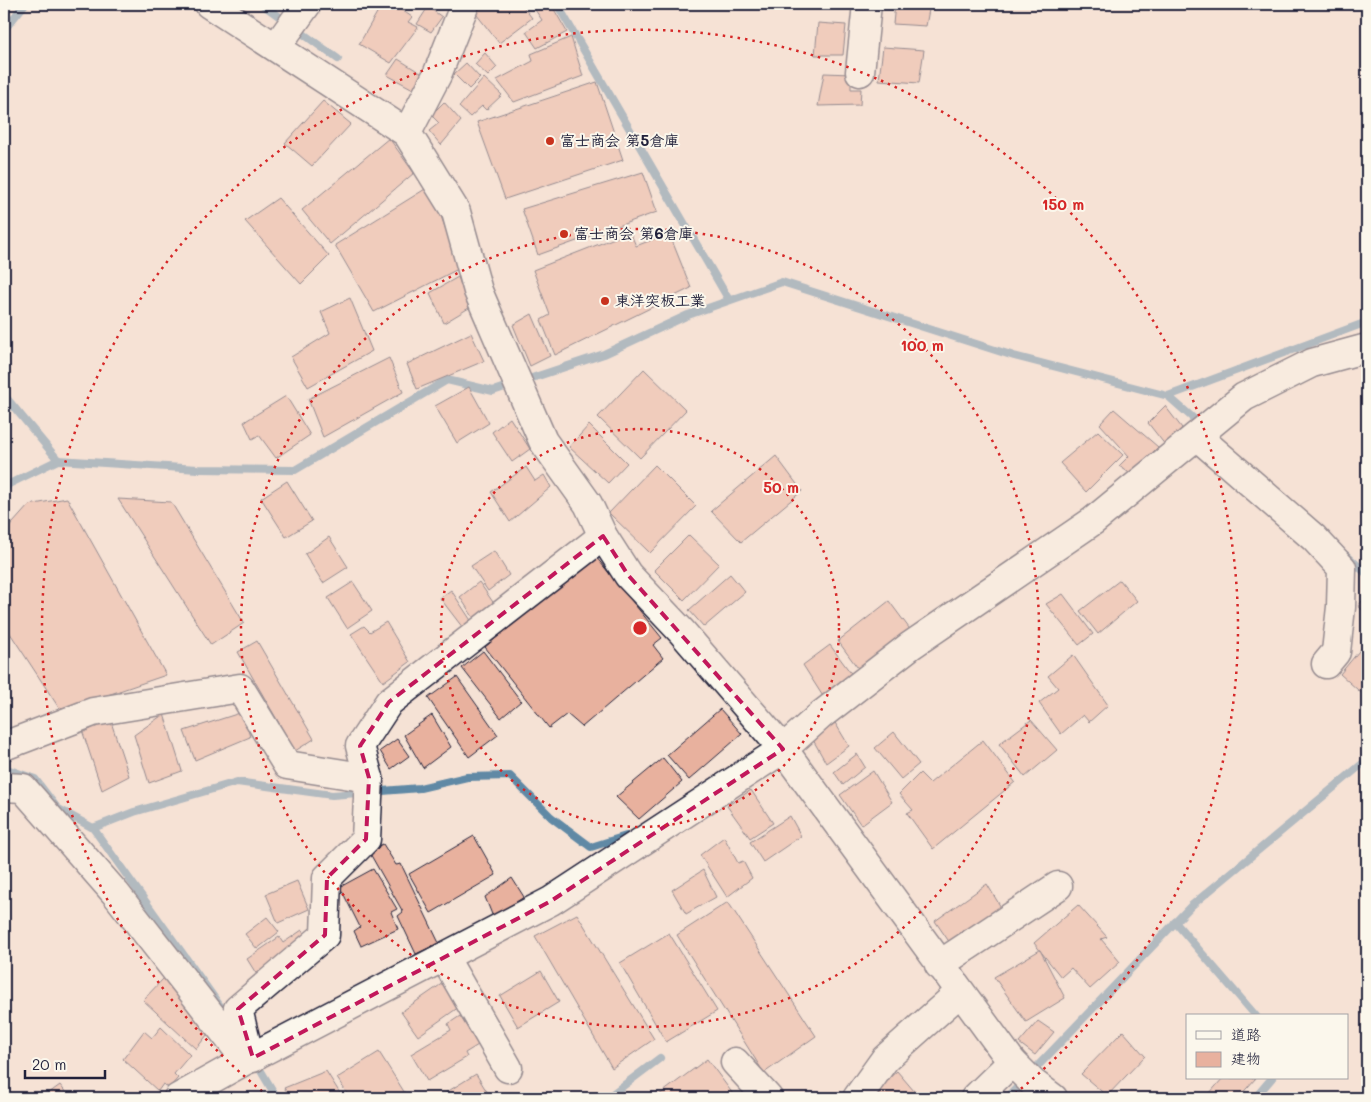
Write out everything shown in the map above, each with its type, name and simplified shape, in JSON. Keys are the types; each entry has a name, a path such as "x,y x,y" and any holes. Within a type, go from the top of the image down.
{"street":[{"path":"209,4 292,25 407,133 456,212 478,291 543,442 588,504 603,536 628,575 682,632 783,749 960,992 1030,1078 976,1098"},
{"path":"407,133 437,75 465,4"},
{"path":"860,72 866,4"},
{"path":"178,1098 551,901 783,749 822,715 910,646 1093,521 1244,398 1312,363 1367,348"},
{"path":"1198,437 1314,538 1342,568 1341,607 1336,652 1326,664"},
{"path":"249,1059 238,1009 326,935 327,878 366,839 369,778 360,746 389,702 603,536"},
{"path":"4,746 93,712 240,688 287,765 369,778"},
{"path":"4,787 23,788 116,894 249,1059"},
{"path":"939,964 1058,886"},
{"path":"444,957 508,1068"},
{"path":"857,1098 885,1058 960,992"},
{"path":"735,1062 768,1098"}],"highlighted area":[{"path":"603,536 628,575 783,749 551,901 253,1058 238,1009 325,935 327,878 366,839 369,778 360,746 389,702"}],"building":[{"path":"382,4 393,4 412,17 408,22 418,27 391,63 359,44"},
{"path":"521,4 532,18 499,43 469,5"},
{"path":"531,4 551,4 567,32 537,48 526,32 542,20"},
{"path":"895,4 930,4 926,26 893,24"},
{"path":"428,7 442,17 431,32 417,24"},
{"path":"818,23 846,25 843,55 815,55"},
{"path":"571,37 583,76 514,102 497,80 533,61 531,54"},
{"path":"883,47 924,50 919,83 879,80"},
{"path":"485,53 497,67 488,76 475,64"},
{"path":"398,59 424,75 415,90 387,75"},
{"path":"466,63 480,78 469,89 454,74"},
{"path":"824,73 851,74 851,89 861,89 860,105 818,106"},
{"path":"484,78 502,95 486,110 482,106 470,117 459,107"},
{"name":"富士商会 第5倉庫","path":"597,82 623,160 505,199 477,122"},
{"path":"323,101 351,124 312,166 285,143"},
{"path":"444,102 461,121 441,145 429,131 439,123 431,115"},
{"path":"389,138 414,173 330,244 302,210"},
{"name":"富士商会 第6倉庫","path":"643,172 657,212 538,255 522,209"},
{"path":"430,186 460,268 374,312 335,245"},
{"path":"278,198 329,256 301,284 245,221"},
{"name":"東洋突板工業","path":"630,232 636,246 669,233 691,288 555,355 541,320 550,315 533,270"},
{"path":"458,277 469,308 444,323 430,293"},
{"path":"350,298 372,351 308,387 291,357 330,333 321,312"},
{"path":"532,314 550,356 530,366 513,325"},
{"path":"471,333 484,361 417,389 407,364"},
{"path":"389,358 403,392 323,437 308,399"},
{"path":"644,369 686,410 640,458 598,417"},
{"path":"469,387 489,423 457,443 435,406"},
{"path":"286,396 310,435 276,458 259,435 252,439 244,422"},
{"path":"1165,406 1182,428 1166,446 1148,423"},
{"path":"1114,409 1158,447 1131,474 1119,466 1129,456 1100,424"},
{"path":"510,418 530,449 512,462 492,432"},
{"path":"589,425 627,463 608,483 569,447"},
{"path":"1098,431 1123,455 1086,492 1060,463"},
{"path":"776,456 802,491 741,542 711,511"},
{"path":"655,465 696,506 650,553 609,513"},
{"path":"526,467 535,481 544,475 551,487 510,522 491,492"},
{"path":"287,481 312,521 286,537 261,498"},
{"path":"67,498 166,675 61,711 4,624 4,533 29,505"},
{"path":"118,499 171,502 244,623 211,645"},
{"path":"689,535 719,564 684,600 654,570"},
{"path":"329,537 348,567 323,583 305,554"},
{"path":"494,551 509,575 488,591 471,566"},
{"path":"596,557 662,638 653,645 663,658 582,727 567,714 549,728 485,647"},
{"path":"730,574 745,592 704,627 689,610"},
{"path":"1120,580 1137,601 1098,634 1080,611"},
{"path":"353,582 372,611 347,628 328,598"},
{"path":"479,582 495,605 475,620 460,597"},
{"path":"451,590 472,622 463,628 440,598"},
{"path":"1063,594 1093,634 1079,645 1046,604"},
{"path":"1367,595 1367,614 1358,606"},
{"path":"889,601 912,632 860,671 838,641"},
{"path":"386,622 410,662 383,682 351,634 364,626 370,632"},
{"path":"257,641 314,739 295,751 238,652"},
{"path":"830,645 853,676 824,698 803,665"},
{"path":"1364,645 1367,648 1367,698 1340,674"},
{"path":"483,651 521,701 501,718 462,668"},
{"path":"1073,655 1108,705 1089,722 1083,715 1061,734 1039,703 1058,688 1048,676"},
{"path":"457,677 498,735 469,757 428,698"},
{"path":"720,709 742,734 689,780 667,755"},
{"path":"243,712 250,737 195,760 184,731"},
{"path":"164,714 182,771 149,783 134,735"},
{"path":"432,715 451,747 423,768 404,735"},
{"path":"110,719 129,776 102,790 83,733"},
{"path":"1031,720 1057,750 1025,777 999,744"},
{"path":"834,721 849,746 826,763 812,738"},
{"path":"894,732 919,764 901,779 875,748"},
{"path":"397,739 409,756 391,769 380,751"},
{"path":"983,740 1015,782 933,849 907,813 913,810 899,794 920,773 930,783"},
{"path":"857,754 865,767 843,785 834,772"},
{"path":"663,758 682,782 639,819 616,797"},
{"path":"873,771 892,802 861,825 840,795"},
{"path":"751,790 773,823 750,838 727,806"},
{"path":"790,816 801,836 763,862 750,842"},
{"path":"474,836 496,875 431,913 409,874"},
{"path":"724,837 738,863 743,861 752,878 727,897 700,855"},
{"path":"383,844 396,865 401,864 439,943 416,954 398,916 403,912 368,850"},
{"path":"373,869 397,909 391,912 398,929 361,946 354,931 360,927 340,887"},
{"path":"703,870 716,897 686,914 672,890"},
{"path":"512,878 524,897 493,917 485,897"},
{"path":"297,881 309,909 278,923 266,894"},
{"path":"987,884 1002,909 950,943 935,921"},
{"path":"728,902 816,1036 764,1073 677,935"},
{"path":"1078,905 1107,937 1101,939 1120,962 1090,989 1071,968 1061,977 1034,943"},
{"path":"577,914 654,1039 612,1068 535,936"},
{"path":"267,917 279,932 257,949 245,934"},
{"path":"302,930 309,940 257,975 247,959 279,937 283,943"},
{"path":"669,933 717,1011 666,1042 620,963"},
{"path":"1040,950 1065,998 1026,1022 994,977"},
{"path":"541,971 559,1002 518,1027 500,996"},
{"path":"164,978 211,1030 196,1049 143,1000"},
{"path":"443,983 459,1007 418,1036 401,1012"},
{"path":"460,1016 478,1045 465,1053 467,1057 427,1081 411,1054 451,1030 448,1024"},
{"path":"1038,1021 1054,1032 1035,1055 1019,1043"},
{"path":"161,1027 190,1055 174,1074 178,1078 169,1088 163,1084 158,1091 123,1059 144,1031 152,1038"},
{"path":"1123,1031 1145,1056 1107,1096 1081,1074"},
{"path":"379,1052 408,1098 350,1098 337,1078"},
{"path":"707,1059 736,1098 655,1098"},
{"path":"326,1071 343,1098 292,1098 284,1088"},
{"path":"897,1071 920,1098 867,1098"},
{"path":"476,1074 489,1095 484,1098 444,1098 442,1095"},
{"path":"1221,1080 1254,1080 1238,1098 1211,1098 1208,1095"},
{"path":"60,1085 70,1098 42,1098"}],"waterway":[{"path":"4,30 25,4"},
{"path":"262,4 338,59"},
{"path":"557,4 729,300"},
{"path":"58,460 198,469 295,470 447,380 493,391 604,354 688,315 782,282 1014,356 1168,396"},
{"path":"1202,426 1168,396 1367,322"},
{"path":"4,395 58,460 9,484 4,490"},
{"path":"1346,555 1367,574"},
{"path":"1007,1098 1191,906 1367,760"},
{"path":"4,768 35,779 57,808 93,828 134,812 237,782 332,795 420,788 467,777 510,776 551,817 591,847 626,836"},
{"path":"93,828 228,1017"},
{"path":"1175,922 1254,1014"},
{"path":"607,1098 660,1058"},
{"path":"255,1061 277,1098"},
{"path":"1255,1098 1270,1080"}],"place":[{"name":"富士商会 第5倉庫","path":"550,141"},
{"name":"富士商会 第6倉庫","path":"564,234"},
{"name":"東洋突板工業","path":"605,301"}]}
